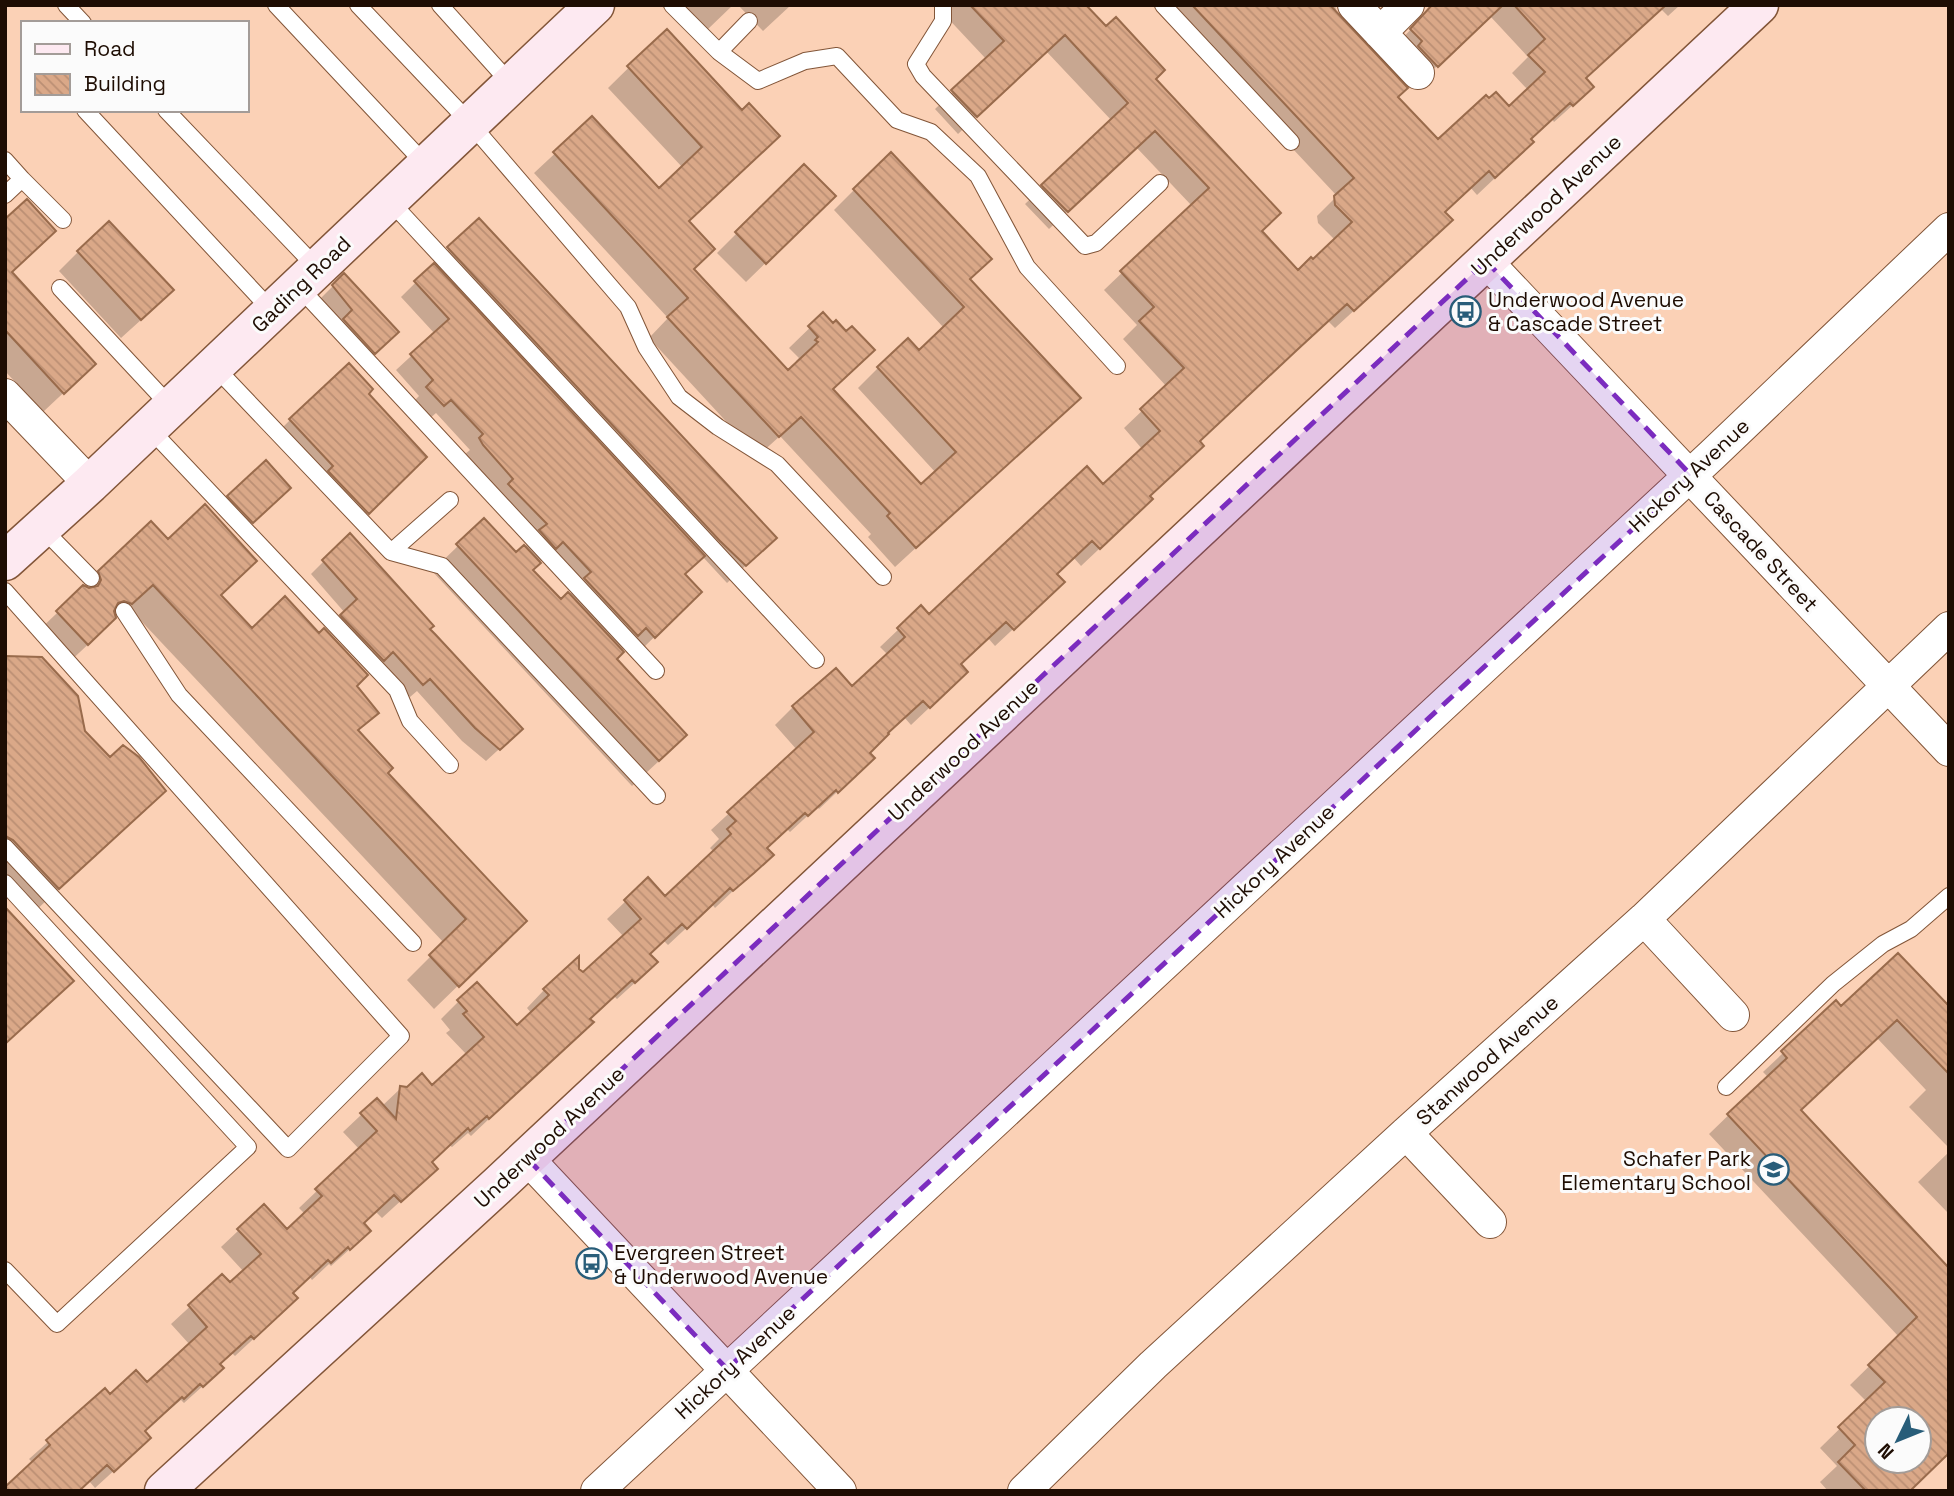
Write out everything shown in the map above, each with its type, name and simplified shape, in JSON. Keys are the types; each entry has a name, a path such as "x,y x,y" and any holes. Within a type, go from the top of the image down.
{"street":[{"name":"Gading Road","path":"5,561 90,484 595,5"},
{"path":"1354,5 1418,73"},
{"path":"1380,33 1408,5"},
{"name":"Underwood Avenue","path":"164,1491 527,1158 1759,5"},
{"name":"Hickory Avenue","path":"597,1491 1690,475 1949,229"},
{"name":"Cascade Street","path":"1486,261 1949,750"},
{"path":"5,395 90,484"},
{"name":"Stanwood Avenue","path":"1024,1491 1153,1365 1644,919 1949,628"},
{"path":"1644,919 1733,1015"},
{"path":"1406,1133 1490,1222"},
{"path":"527,1158 840,1491"}],"lane":[{"path":"66,5 81,21"},
{"path":"276,5 426,165"},
{"path":"358,5 470,123 628,307 646,346 679,397 718,427 777,464 883,577"},
{"path":"440,5 511,84"},
{"path":"672,5 719,52 758,81 805,61 837,56 897,120 931,132 978,176 1027,267 1117,366"},
{"path":"943,5 943,21 916,64 923,76 1085,246 1096,243 1160,183"},
{"path":"1163,5 1291,142"},
{"path":"719,52 749,21"},
{"path":"87,112 296,288 656,670"},
{"path":"167,112 296,288"},
{"path":"5,160 63,220"},
{"path":"5,195 22,179"},
{"path":"389,200 816,660"},
{"path":"60,288 160,418 397,690 410,721 450,765"},
{"path":"214,366 391,552 442,566 657,796"},
{"path":"391,552 450,500"},
{"path":"42,528 91,578"},
{"path":"5,591 401,1036 288,1149 5,847"},
{"path":"124,611 178,695 413,943"},
{"path":"5,883 247,1147 57,1324 5,1270"},
{"path":"1726,1087 1833,984 1883,944 1911,929 1949,896"}],"highlighted area":[{"path":"1486,261 1691,475 727,1369 527,1158"}],"building":[{"path":"970,5 1086,5 1106,26 1116,17 1165,70 1156,79 1281,213 1262,231 1298,270 1352,222 1335,205 1334,196 1354,178 1192,5 1330,5 1408,88 1398,97 1438,139 1486,95 1489,98 1496,92 1509,106 1545,72 1528,55 1545,39 1514,5 1666,5 1586,78 1594,87 1573,106 1570,103 1531,139 1534,142 1495,178 1489,171 1445,212 1453,220 1354,311 1347,304 1297,350 1200,441 1204,446 1150,496 1153,499 1100,549 1092,541 1057,574 1065,582 1014,630 1006,622 961,664 968,672 930,708 923,701 888,733 870,753 875,758 838,793 836,790 808,816 805,813 767,848 774,855 733,891 730,888 687,929 682,924 650,954 658,962 635,983 632,980 590,1019 594,1022 489,1119 487,1116 470,1131 468,1128 432,1162 438,1169 401,1202 394,1195 364,1223 371,1231 331,1263 328,1260 293,1293 298,1298 254,1339 251,1336 220,1364 224,1368 203,1387 200,1384 184,1399 182,1397 145,1431 151,1438 114,1472 107,1465 79,1491 5,1491 5,1487 50,1445 46,1440 105,1388 110,1394 136,1370 147,1382 207,1327 188,1305 222,1274 230,1282 261,1254 237,1229 264,1204 287,1229 322,1196 315,1189 377,1131 360,1113 377,1098 396,1119 400,1086 407,1087 422,1073 432,1085 484,1037 463,1014 467,1011 457,1000 477,982 517,1025 549,995 543,989 579,956 579,969 583,972 641,919 624,900 648,877 665,896 731,834 727,829 736,821 727,812 814,732 792,706 836,668 852,686 905,637 897,628 921,605 929,614 1087,466 1103,484 1160,431 1140,409 1184,368 1139,321 1154,307 1120,271 1209,188 1155,131 1068,212 1041,185 1128,103 1065,35 977,117 951,90 1004,41"},
{"path":"1432,5 1503,5 1438,67 1418,46 1422,41 1410,29"},
{"path":"667,29 742,110 749,103 780,136 689,221 715,249 694,269 788,370 818,342 815,340 818,337 808,326 823,312 833,323 836,320 846,331 852,326 875,350 833,389 921,484 956,452 877,367 908,338 919,350 964,307 853,189 891,152 992,259 970,279 1081,398 916,548 887,516 890,513 801,417 779,437 667,317 688,298 553,152 592,116 659,188 702,147 627,66"},
{"path":"804,164 836,196 766,264 735,232"},
{"path":"27,199 56,231 12,272 96,364 64,394 5,330 5,219"},
{"path":"479,218 777,538 746,566 447,247"},
{"path":"109,221 174,290 141,320 77,251"},
{"path":"434,263 705,556 685,574 702,592 655,638 646,628 638,636 584,578 591,572 563,542 556,549 539,530 547,524 508,484 513,479 483,445 479,438 483,434 451,400 444,406 426,387 433,380 410,354 449,319 414,281"},
{"path":"344,273 399,332 375,354 343,319 352,310 332,285"},
{"path":"349,363 373,389 369,394 427,457 369,514 328,471 333,466 289,419"},
{"path":"266,460 291,488 253,523 227,496"},
{"path":"205,504 257,561 221,595 252,628 285,596 319,633 324,628 368,675 357,686 379,713 358,730 393,768 388,773 527,921 459,987 429,955 466,919 153,585 132,604 124,601 118,603 114,611 116,618 88,645 56,611 83,585 89,588 98,586 101,580 98,571 151,521 168,539"},
{"path":"484,518 516,552 524,545 541,563 533,570 561,599 568,592 624,652 617,659 687,735 659,761 456,544"},
{"path":"350,533 434,626 430,629 523,729 500,750 475,728 430,679 423,685 393,652 384,661 340,615 357,599 322,560"},
{"path":"5,656 42,657 78,696 85,731 110,757 123,745 139,757 166,791 59,889 13,840 5,836"},
{"path":"5,907 74,981 5,1044"},
{"path":"1898,953 1949,1006 1949,1074 1897,1020 1801,1110 1949,1268 1949,1453 1933,1469 1933,1405 1863,1405 1863,1475 1926,1475 1910,1491 1866,1491 1838,1462 1855,1445 1838,1427 1885,1382 1868,1365 1917,1317 1727,1114 1787,1058 1781,1051 1836,1000 1841,1006"}],"place":[{"name":"Underwood Avenue & Cascade Street","path":"1465,311"},
{"name":"Schafer Park Elementary School","path":"1774,1170"},
{"name":"Evergreen Street & Underwood Avenue","path":"591,1264"}]}
